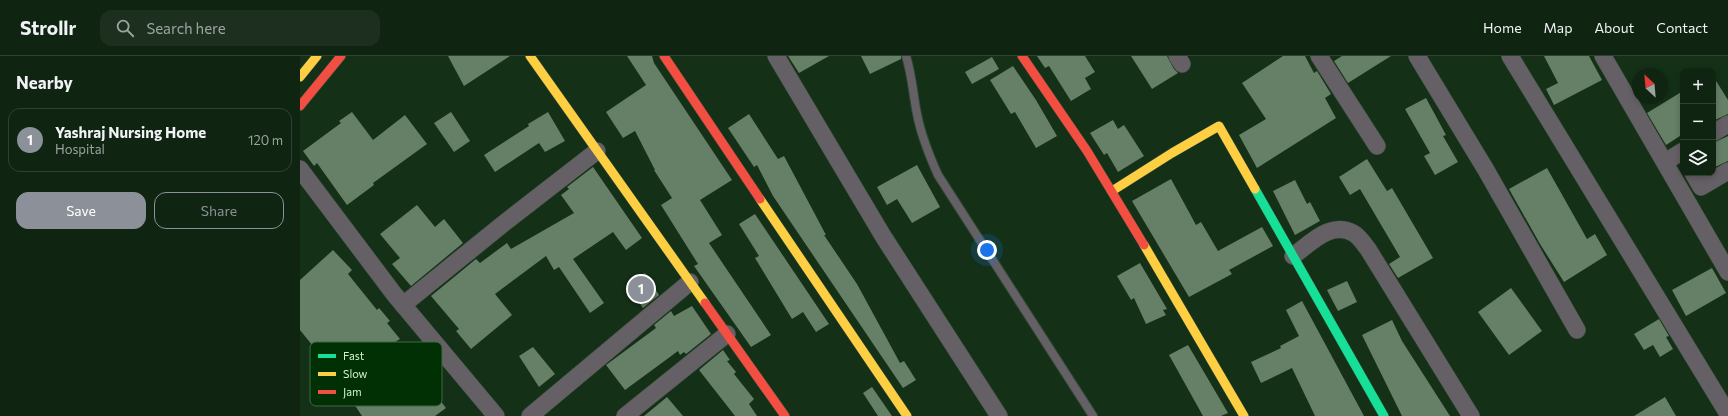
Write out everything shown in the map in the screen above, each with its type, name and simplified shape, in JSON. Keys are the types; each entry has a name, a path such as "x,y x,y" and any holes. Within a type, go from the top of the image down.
{"main road":[{"path":"300,77 317,56"},
{"path":"300,106 341,56"},
{"path":"530,56 785,416"},
{"path":"664,56 907,416"},
{"path":"1022,56 1087,150 1244,416"},
{"path":"1112,191 1172,153 1219,126 1384,416"}],"street":[{"path":"776,56 883,236 999,416"},
{"path":"1319,56 1377,146"},
{"path":"1417,56 1486,170 1577,330"},
{"path":"1510,56 1728,414"},
{"path":"1603,56 1728,272"},
{"path":"1716,131 1728,124"},
{"path":"403,305 503,224 597,151"},
{"path":"1665,162 1680,154"},
{"path":"300,169 403,305 434,342"},
{"path":"1695,176 1701,187 1728,171"},
{"path":"1293,256 1327,231 1340,229 1355,233 1368,249 1471,416"},
{"path":"530,416 690,282"},
{"path":"625,416 727,334"},
{"path":"442,352 496,416"}],"lane":[{"path":"906,56 917,115 927,150 938,174 1093,416"}],"building":[{"path":"448,56 510,56 464,86"},
{"path":"627,56 652,56 654,63 732,180 700,200 722,235 709,243 771,335 751,347 694,266 698,264 661,205 672,198 654,170 635,131 623,138 606,112 646,85"},
{"path":"788,56 829,56 799,73"},
{"path":"861,56 901,56 901,59 870,74"},
{"path":"1037,56 1085,56 1095,72 1085,78 1091,89 1071,101 1049,66 1045,68"},
{"path":"1131,56 1167,56 1178,73 1152,89"},
{"path":"1283,56 1305,56 1314,73 1317,71 1331,94 1325,98 1336,118 1257,168 1239,135 1266,119 1242,83"},
{"path":"1342,56 1391,56 1348,83 1334,61"},
{"path":"1544,56 1589,56 1602,80 1554,105 1546,89 1558,83"},
{"path":"992,57 999,69 972,84 965,72"},
{"path":"1013,66 1036,100 1057,136 1036,148 1015,112 1011,114 990,80"},
{"path":"1716,81 1728,100 1728,114 1716,120"},
{"path":"1680,93 1680,136 1666,145 1647,113 1662,104 1668,104 1668,100"},
{"path":"1426,98 1446,135 1443,136 1458,162 1435,175 1424,156 1430,153 1405,109"},
{"path":"352,112 373,140 405,115 427,144 373,183 374,185 347,205 317,163 314,166 303,151 341,123 339,121"},
{"path":"451,112 470,141 454,152 434,123"},
{"path":"548,112 565,141 545,152 539,143 495,172 484,155"},
{"path":"749,114 778,159 784,156 826,235 824,235 857,284 900,363 904,361 916,380 903,388 773,196 757,165 754,167 728,128"},
{"path":"1113,120 1118,129 1124,125 1144,156 1118,172 1107,153 1104,155 1090,133"},
{"path":"1728,136 1728,161 1716,167 1716,142"},
{"path":"1367,159 1387,191 1392,188 1433,258 1398,278 1389,264 1400,257 1360,189 1350,195 1339,177"},
{"path":"917,165 940,207 912,223 897,199 887,205 877,187"},
{"path":"593,167 642,238 626,250 613,232 573,259 604,303 590,313 559,267 554,270 546,256 495,294 512,315 471,349 456,331 459,329 431,296 476,259 480,263 507,243 511,249 574,213 561,195 569,189 567,187"},
{"path":"1547,168 1587,239 1595,234 1607,255 1564,282 1540,244 1509,189"},
{"path":"1171,179 1196,225 1201,222 1218,251 1262,227 1273,246 1229,270 1232,274 1189,297 1132,201"},
{"path":"1295,180 1307,204 1310,202 1320,221 1295,235 1273,191"},
{"path":"417,205 435,227 444,219 463,243 411,286 392,264 400,258 380,234"},
{"path":"755,214 829,324 816,332 803,312 792,319 755,258 759,256 739,224"},
{"path":"333,250 352,270 348,274 377,310 379,308 390,321 387,323 400,339 395,342 310,342 300,330 300,280"},
{"path":"1140,263 1167,309 1163,310 1166,315 1146,324 1134,298 1131,300 1117,276"},
{"path":"1712,268 1726,293 1686,316 1672,290"},
{"path":"645,273 659,295 643,308 627,285"},
{"path":"1347,281 1357,302 1338,311 1327,290"},
{"path":"1511,288 1542,331 1509,355 1478,312"},
{"path":"1302,301 1364,416 1315,416 1292,368 1261,383 1251,362 1281,348 1280,346 1299,336 1286,310"},
{"path":"692,306 711,334 686,354 684,352 680,355 678,351 625,390 606,365 656,328 654,325 671,311 674,316"},
{"path":"1659,319 1669,336 1666,337 1673,349 1660,357 1653,345 1644,350 1634,334"},
{"path":"1392,320 1402,341 1450,416 1402,416 1362,335"},
{"path":"1188,345 1228,413 1221,416 1203,416 1169,355"},
{"path":"533,347 555,374 539,387 519,356"},
{"path":"723,350 730,360 727,361 736,372 734,374 754,399 749,404 757,416 735,416 699,370"},
{"path":"872,387 892,416 878,416 863,393"},
{"path":"667,397 683,416 644,416"},
{"path":"1665,397 1676,416 1634,416"},
{"path":"442,403 446,408 435,416 362,416 355,406 442,406"}],"traffic: fast":[{"path":"1255,189 1384,416"}],"traffic: slow":[{"path":"300,77 317,56"},
{"path":"530,56 705,303"},
{"path":"1112,191 1172,153 1219,126 1255,189"},
{"path":"760,199 907,416"},
{"path":"1144,245 1244,416"}],"traffic: jam":[{"path":"300,106 341,56"},
{"path":"664,56 760,199"},
{"path":"1022,56 1087,151 1144,245"},
{"path":"705,303 785,416"}],"place":[{"name":"Yashraj Nursing Home","path":"641,289"}]}
